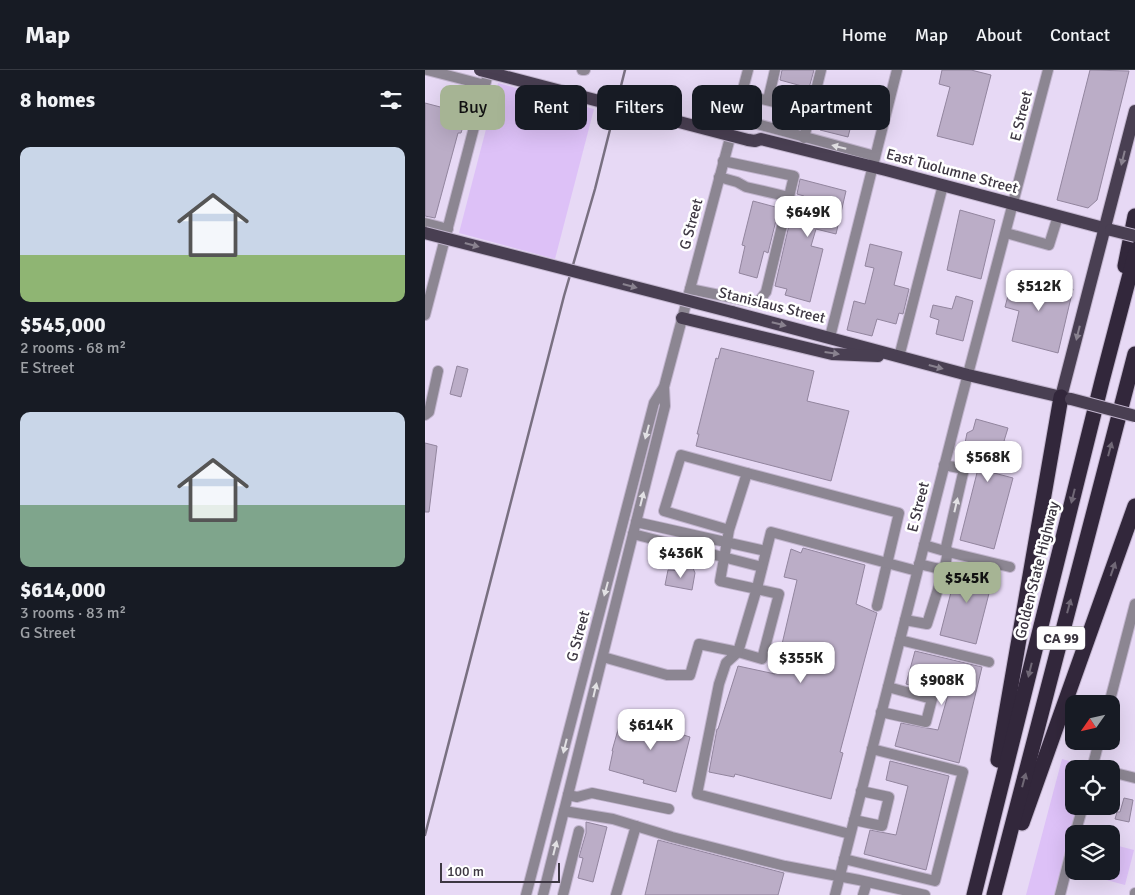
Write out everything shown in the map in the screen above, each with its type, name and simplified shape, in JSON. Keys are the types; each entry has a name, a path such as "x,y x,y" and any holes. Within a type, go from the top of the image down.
{"highway":[{"path":"1102,380 1135,216"},
{"name":"Golden State Highway","path":"974,895 1102,380 1135,255"},
{"name":"CA 99","path":"995,895 1135,354"},
{"path":"1128,380 1135,361"},
{"path":"974,895 1066,398"},
{"path":"995,895 1135,506"}],"main road":[{"name":"East Tuolumne Street","path":"480,70 753,137 873,161 943,185 1135,236"},
{"name":"East Tuolumne Street","path":"507,70 753,137"},
{"path":"1066,398 1135,111"},
{"name":"Stanislaus Street","path":"425,233 830,337 968,375 1135,416"},
{"path":"682,318 832,354 899,357"}],"street":[{"path":"427,70 485,85 489,70"},
{"name":"G Street","path":"744,85 748,70"},
{"path":"768,100 775,70"},
{"path":"804,138 821,70"},
{"path":"830,337 897,70"},
{"name":"E Street","path":"835,895 944,465 1048,70"},
{"path":"762,99 772,101"},
{"path":"762,126 873,161"},
{"path":"425,315 473,130"},
{"name":"G Street","path":"526,895 654,403 664,387 732,130"},
{"path":"690,289 753,302 757,302 766,292 794,176 723,161"},
{"path":"739,183 744,166"},
{"path":"719,177 746,187 789,198"},
{"path":"899,357 943,185"},
{"path":"1006,233 1049,245 1058,216"},
{"path":"425,223 448,229"},
{"path":"425,415 429,412 438,372"},
{"name":"G Street","path":"543,895 665,406 664,387"},
{"path":"729,530 664,511 681,454 899,513 877,606"},
{"path":"905,620 927,624 944,570 948,552 946,547 964,470 944,465"},
{"path":"603,657 667,675 690,676 699,644 762,659 779,594 720,580 729,530 747,473"},
{"path":"636,522 766,551"},
{"path":"850,834 697,794 719,684 727,663 738,652 771,532 887,563 944,570"},
{"path":"633,534 762,567"},
{"path":"924,545 1010,567"},
{"path":"1111,695 1135,604"},
{"path":"900,640 989,662"},
{"path":"881,712 926,722 932,699 888,687"},
{"path":"844,859 935,881 963,772 872,749"},
{"path":"1120,774 1135,778"},
{"path":"854,820 882,826 889,797 861,791"},
{"path":"568,795 577,796 592,793 669,808"},
{"path":"564,811 613,819 785,866 925,895"},
{"path":"616,895 636,826"},
{"path":"563,895 579,831"},
{"path":"1059,895 1065,873"},
{"path":"863,895 867,882"}],"shaded area":[{"path":"498,83 515,88 515,130 587,130 587,107 594,109 555,259 459,233 486,130 505,130 505,85 497,85"},
{"path":"1062,759 1066,760 1065,815 1080,815 1077,825 1065,825 1065,872 1059,895 1026,895"},
{"path":"1120,846 1134,850 1125,885 1106,880 1120,880"}],"building":[{"path":"782,70 814,70 810,85 798,85 780,80"},
{"path":"942,70 971,70 991,75 973,145 937,136 950,87 939,84"},
{"path":"1090,70 1129,71 1097,200 1088,208 1057,200"},
{"path":"425,103 440,107 440,130 462,130 461,133 458,133 435,218 425,216"},
{"path":"820,130 850,130 848,137"},
{"path":"800,179 846,191 836,234 816,229 811,246 823,249 810,302 785,295 787,289 775,286 792,212 799,213 804,196 797,194"},
{"path":"753,201 779,208 768,253 764,251 757,278 739,273 745,246 742,245"},
{"path":"960,210 995,220 981,279 947,270"},
{"path":"870,244 902,252 894,285 909,289 903,314 899,313 896,324 877,319 872,336 847,330 854,301 865,304 874,268 865,266"},
{"path":"1014,273 1073,289 1058,353 1012,341 1019,311 1005,307"},
{"path":"956,296 973,301 963,341 936,334 939,320 930,317 933,305 952,309"},
{"path":"721,348 814,371 807,401 849,411 831,481 696,446 699,434 697,434 716,358 718,359"},
{"path":"457,366 468,369 461,397 450,394"},
{"path":"976,419 1008,428 1004,441 1015,446 1011,463 994,473 1013,478 994,549 960,540 981,457 963,453 967,433 973,430"},
{"path":"425,443 437,446 429,512 425,512"},
{"path":"803,548 865,565 856,604 877,613 840,752 843,753 831,799 735,774 734,777 709,772 717,729 738,666 775,674 797,580 784,577 791,549 801,553"},
{"path":"958,565 994,574 976,644 940,635"},
{"path":"684,568 693,568 695,573 692,590 665,585 668,570 682,571"},
{"path":"915,651 982,667 959,763 895,746 901,723 938,730 948,695 906,684"},
{"path":"653,712 683,716 677,733 690,737 676,792 643,783 644,780 609,770 621,719 651,727"},
{"path":"890,761 949,776 926,870 864,854 870,830 896,835 908,786 886,780"},
{"path":"1124,798 1133,800 1129,822 1115,819 1116,815 1120,815"},
{"path":"586,822 607,827 593,882 578,878 583,858 579,857 586,833"},
{"path":"658,840 784,873 778,895 645,895"}],"railway":[{"path":"425,835 564,296 595,189 625,70"}]}
